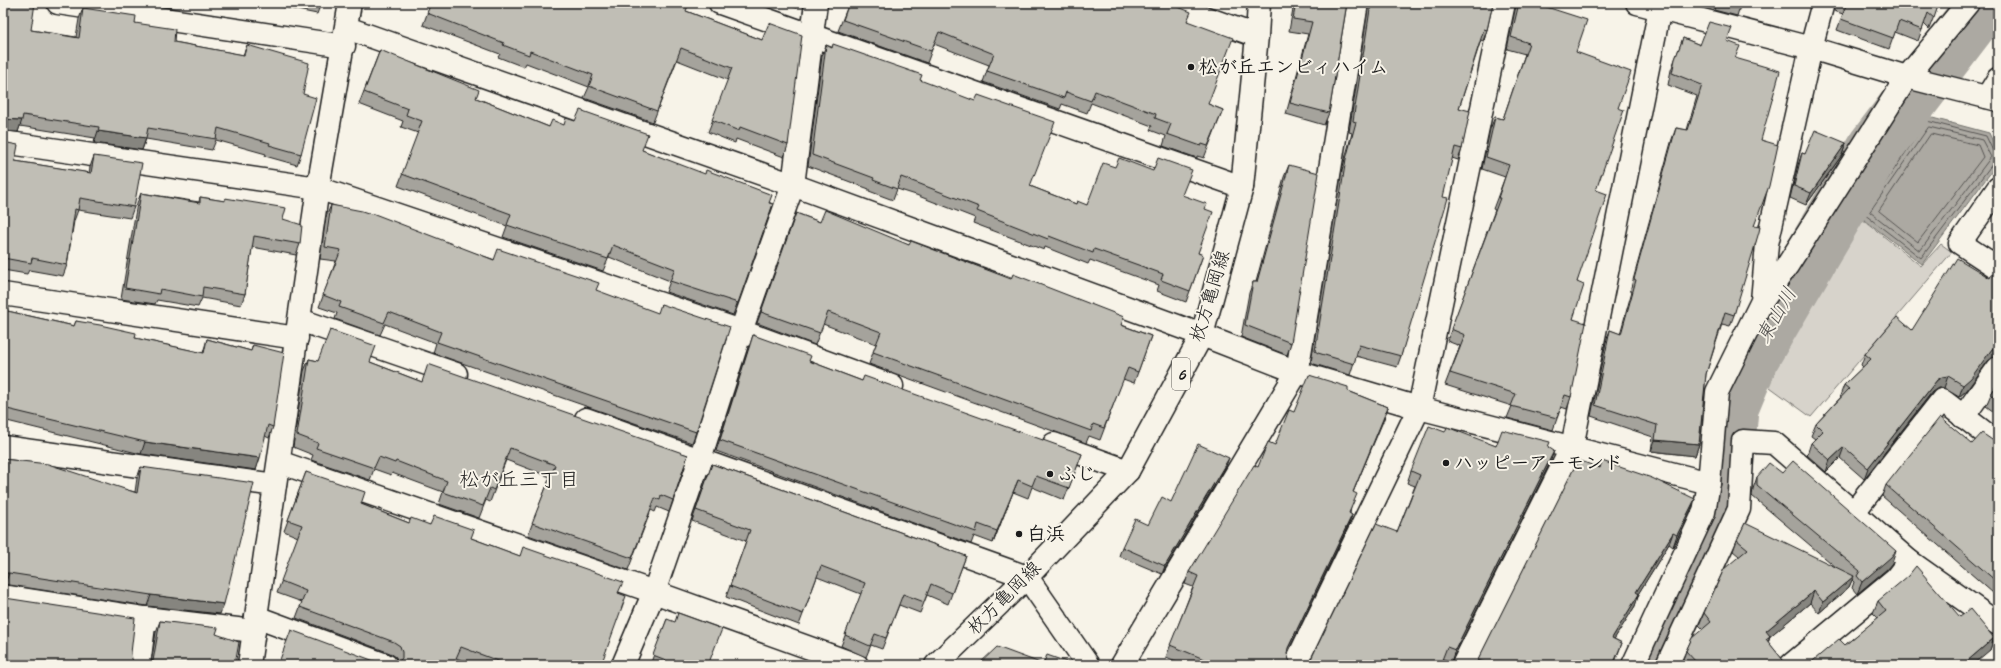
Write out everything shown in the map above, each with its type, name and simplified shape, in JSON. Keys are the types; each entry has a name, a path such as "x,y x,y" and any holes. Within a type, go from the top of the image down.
{"street":[{"path":"58,3 345,37 793,185 1202,335 1297,372 1419,408 1709,483"},
{"path":"249,665 318,188 350,3"},
{"path":"720,3 1242,187"},
{"path":"623,665 654,592 700,459 741,331 793,185 816,3"},
{"path":"1164,3 1257,36"},
{"name":"枚方亀岡線","path":"936,665 1027,577 1128,471 1202,335 1242,187 1259,3"},
{"path":"1122,665 1297,372 1357,3"},
{"path":"1295,665 1419,408 1504,3"},
{"path":"1637,3 1660,6 1811,48 1907,77 1994,92"},
{"path":"1762,300 1767,244 1811,48 1823,3"},
{"path":"1633,665 1704,512 1709,483 1717,392 1762,300 1787,266 1907,77 1968,3"},
{"path":"1464,665 1572,447 1660,6"},
{"path":"3,142 318,188 741,331 912,393"},
{"path":"1998,188 1960,243 1998,268"},
{"path":"3,294 298,329 473,380"},
{"path":"1963,417 1998,368"},
{"path":"1853,513 1942,400 1998,443"},
{"path":"564,412 700,459 1027,577 1088,665"},
{"path":"1032,436 1128,471"},
{"path":"1667,665 1739,509 1743,441 1774,443 1909,561 1998,624"},
{"path":"3,447 275,484"},
{"path":"279,462 654,592 857,665"},
{"path":"1791,665 1896,578 1909,561"},
{"path":"3,596 145,618 255,624 386,665"},
{"path":"140,665 145,618"}],"shaded area":[{"path":"1857,215 1921,266 1941,244 1952,252 1811,417 1759,379"}],"water":[{"path":"1925,116 1989,133 1998,153 1998,163 1922,264 1857,214"}],"building":[{"path":"3,3 35,3 31,30 79,38 83,8 136,16 135,23 175,29 174,42 244,55 247,45 309,63 303,94 316,98 301,154 269,145 270,143 218,128 216,139 148,128 146,138 98,131 99,127 23,115 22,120 3,119"},
{"path":"431,3 689,3 686,11 762,40 769,23 802,35 788,145 740,127 739,131 712,120 732,68 681,48 657,111 589,86 593,75 530,51 529,55 503,45 504,43 427,13"},
{"path":"849,3 1168,3 1191,12 1187,21 1233,38 1208,104 1223,110 1208,146 1202,144 1201,146 1167,134 1171,124 1155,118 1156,114 1095,91 1091,101 1066,92 1064,98 987,71 994,54 939,32 931,51 843,20"},
{"path":"1296,3 1347,3 1329,113 1290,103 1312,22 1293,19"},
{"path":"1371,3 1493,3 1487,30 1484,29 1459,108 1470,111 1462,149 1455,147 1443,197 1448,198 1401,356 1359,345 1354,364 1315,351 1346,159 1356,122 1353,121"},
{"path":"1519,3 1534,3 1587,20 1576,52 1631,72 1618,108 1624,110 1596,190 1607,194 1577,282 1584,285 1573,319 1586,323 1571,397 1565,395 1557,418 1511,406 1516,394 1450,373 1465,335 1451,329 1500,198 1498,198 1509,165 1486,157 1495,117 1503,119 1529,43 1511,37"},
{"path":"1847,3 1939,3 1934,18 1928,13 1922,30 1899,21 1893,38 1841,19"},
{"path":"1709,22 1732,28 1727,41 1740,46 1735,58 1780,71 1761,140 1778,145 1769,186 1754,226 1760,227 1759,232 1734,315 1725,312 1706,374 1699,444 1655,440 1657,425 1595,405 1610,330 1621,334 1636,280 1634,279 1676,128 1688,130 1702,85 1672,73 1675,59 1683,38 1700,45"},
{"path":"833,44 922,75 920,80 975,101 978,95 1055,122 1030,186 1076,204 1077,201 1087,205 1103,163 1115,167 1119,158 1153,171 1158,158 1192,170 1182,195 1207,204 1205,209 1213,212 1198,253 1203,255 1190,291 1161,280 1163,274 1094,249 1093,253 1049,236 1048,239 977,211 979,207 901,177 897,189 873,180 874,178 812,155 826,45 832,48"},
{"path":"380,50 479,90 476,98 549,127 552,120 564,125 566,118 575,121 580,110 648,134 642,150 705,174 706,170 772,195 769,203 773,204 738,303 670,281 675,269 613,245 608,259 507,225 511,214 402,174 422,121 406,115 408,109 364,92"},
{"path":"1815,130 1846,143 1811,193 1794,186 1802,153 1805,154"},
{"path":"3,142 18,145 15,161 91,173 94,156 142,163 134,207 80,198 78,210 75,209 67,265 32,258 31,263 3,258"},
{"path":"1289,165 1319,173 1291,343 1245,325 1253,282 1257,282"},
{"path":"141,193 200,203 200,197 225,201 225,198 286,208 283,219 302,225 300,244 254,236 245,294 203,287 202,297 160,289 159,294 125,288"},
{"path":"331,205 372,213 494,260 498,249 599,283 596,290 658,313 661,304 730,327 696,432 437,342 441,332 389,312 384,323 339,307 341,302 323,295 341,250 325,247"},
{"path":"825,210 909,245 911,241 1011,279 1013,274 1124,317 1121,325 1151,336 1138,372 1128,368 1104,428 1093,424 1091,431 873,352 881,332 828,312 820,333 761,312 796,213 820,222"},
{"path":"1957,258 1990,278 1992,274 1998,278 1998,345 1992,349 1971,378 1963,385 1948,376 1937,380 1868,468 1844,447 1830,460 1811,443 1823,431 1816,424 1849,389 1844,385 1871,359 1865,354 1897,317 1912,330"},
{"path":"3,310 74,326 76,321 100,325 136,333 135,338 204,353 207,339 251,351 253,345 284,353 273,427 268,425 260,458 145,442 3,408"},
{"path":"330,330 376,346 370,362 422,382 428,364 688,455 673,500 661,495 660,500 655,498 632,558 532,523 555,465 510,448 494,490 490,488 483,506 443,492 447,481 396,461 395,463 379,457 374,468 316,448 318,443 297,435 309,359 318,361"},
{"path":"753,335 811,356 809,361 862,381 864,376 1082,454 1069,488 1036,476 1032,486 1018,480 997,531 978,524 976,532 720,440"},
{"path":"1309,375 1348,387 1348,391 1388,407 1353,492 1357,494 1349,513 1352,515 1288,648 1287,654 1289,660 1294,665 1215,665 1216,664 1170,645 1198,576 1189,572 1254,465 1258,467 1268,442 1275,445 1289,410 1294,412"},
{"path":"1998,383 1998,400 1991,394"},
{"path":"1940,417 1972,444 1982,433 1998,443 1997,582 1886,485"},
{"path":"1429,426 1445,432 1447,427 1496,446 1502,430 1550,442 1548,447 1554,451 1455,650 1447,647 1440,665 1302,665 1306,664 1311,659 1376,524 1397,532 1420,475 1411,471"},
{"path":"1198,444 1229,458 1165,566 1122,547 1135,519 1148,525 1162,497 1171,502"},
{"path":"3,459 48,464 137,493 141,467 254,483 224,604 151,595 3,573"},
{"path":"1578,460 1600,468 1602,461 1652,478 1695,499 1677,535 1673,533 1636,592 1639,594 1612,638 1622,643 1613,665 1492,665 1478,660"},
{"path":"1793,461 1896,551 1862,582 1857,576 1860,571 1757,485 1757,477 1769,463 1782,473"},
{"path":"712,464 966,556 952,593 931,584 924,602 903,594 886,638 875,634 870,646 845,635 865,583 821,566 803,614 730,586 750,530 696,510"},
{"path":"306,472 365,492 361,504 409,523 411,518 430,525 434,516 474,530 471,538 520,556 523,547 623,582 618,593 626,596 601,665 509,665 461,647 453,665 395,665 402,658 402,652 400,646 394,642 300,607 306,591 281,581 302,525 288,520"},
{"path":"1745,523 1854,576 1823,602 1814,591 1766,631 1770,636 1766,639 1787,665 1692,665 1696,662 1686,651 1692,638 1711,622 1704,613 1724,569 1748,549 1737,540"},
{"path":"1916,566 1960,617 1970,609 1994,638 1966,662 1968,665 1808,665 1839,639 1845,645 1886,611 1878,601 1908,576"},
{"path":"3,597 135,618 131,653 132,659 135,664 138,665 3,665"},
{"path":"678,613 722,629 708,665 664,665 666,660 653,655 667,619 675,622"},
{"path":"160,621 218,628 216,634 239,642 235,665 149,665 153,661"},
{"path":"291,630 385,665 278,665"},
{"path":"997,647 1043,664 1047,655 1075,665 978,665"}],"waterway":[{"name":"東山川","path":"1651,665 1723,507 1731,408 1753,355 1875,147 1985,3"}],"place":[{"name":"松が丘エンビィハイム","path":"1191,67"},
{"name":"ハッピーアーモンド","path":"1446,463"},
{"name":"ふじ","path":"1050,474"},
{"name":"白浜","path":"1019,534"}],"district":[{"name":"松が丘三丁目","path":"519,479"}]}
